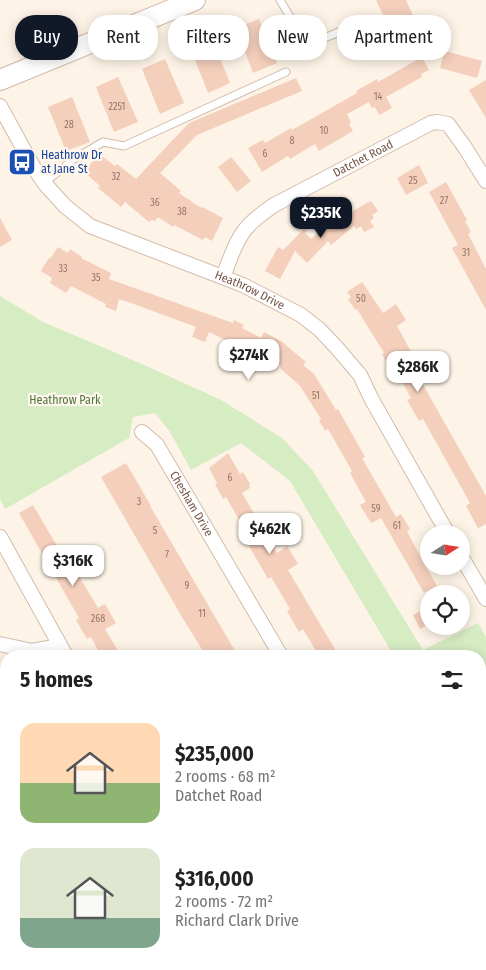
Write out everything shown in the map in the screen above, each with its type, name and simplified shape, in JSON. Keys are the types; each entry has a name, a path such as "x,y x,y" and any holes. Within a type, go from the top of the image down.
{"main road":[{"path":"0,80 195,0"}],"street":[{"name":"Heathrow Drive","path":"0,106 34,168 44,182 65,206 90,226 243,284 301,316 319,329 360,376 443,525"},
{"name":"Datchet Road","path":"223,277 233,249 244,231 256,218 274,205 431,123 448,124 460,139 486,181"},
{"name":"Chesham Drive","path":"142,432 157,446 277,650"},
{"path":"0,537 61,650"},
{"path":"470,571 486,599"},
{"path":"0,644 27,650"}],"lane":[{"path":"280,0 299,32 312,44 337,33"},
{"path":"44,182 74,159 103,142 124,146 286,72"}],"green space":[{"name":"Heathrow Park","path":"0,296 43,322 221,400 282,438 313,471 423,650 390,650 290,481 241,443 191,470 170,432 155,413 133,417 129,438 5,509 0,499"},
{"name":"Heathrow Park","path":"478,623 486,637 486,650 423,650 454,635 470,635 470,627"}],"building":[{"path":"376,0 406,0 413,15 383,15"},
{"path":"259,19 259,60 276,60 277,63 253,73 248,60 249,23"},
{"path":"451,53 482,61 477,78 440,68 442,60 451,60"},
{"path":"165,59 184,103 160,114 142,69"},
{"path":"195,60 221,60 230,83 208,93"},
{"path":"417,60 424,60 429,70 421,74 422,77 386,97 392,108 379,115 375,107 372,108 369,102 347,114 353,131 319,151 315,144 290,159 288,156 262,172 248,148 263,140 265,143 291,128 292,130 357,93 356,91 377,79 378,82"},
{"path":"118,77 138,122 114,132 96,87"},
{"path":"296,78 302,91 197,135 160,173 181,191 179,193 201,208 223,218 212,241 205,237 203,240 174,225 173,227 158,217 155,221 149,222 125,202 121,207 98,188 100,186 84,172 99,154 115,166 117,164 136,179 189,123"},
{"path":"486,80 486,118 469,90"},
{"path":"72,97 90,142 66,151 48,107"},
{"path":"231,157 251,181 237,192 218,167"},
{"path":"419,165 428,183 406,195 397,178"},
{"path":"446,182 467,220 465,221 471,232 468,234 486,269 486,310 452,248 458,245 429,192"},
{"path":"371,201 378,211 372,215 374,218 370,221 374,227 364,232 361,226 356,229 354,226 331,245 328,241 307,263 295,251 280,279 265,271 278,247 283,250 304,229 311,239 336,219"},
{"path":"0,218 12,240 0,247"},
{"path":"58,247 68,253 70,249 81,258 111,273 109,279 233,323 234,320 244,325 242,328 261,338 264,332 281,341 306,362 303,365 314,374 336,410 338,409 365,457 362,458 396,517 401,514 410,529 407,531 420,555 420,575 431,575 436,585 420,586 381,518 371,523 360,505 366,502 350,473 352,471 328,429 325,431 319,420 321,419 300,386 280,368 281,366 247,347 246,350 209,332 205,342 192,337 196,327 131,303 119,299 116,311 105,307 106,304 71,286 66,293 50,283 52,278 41,271"},
{"path":"362,282 383,313 396,304 406,320 397,326 413,355 408,358 486,496 486,524 478,528 466,506 470,503 423,419 419,421 407,400 411,398 393,366 389,368 382,354 384,353 357,309 355,310 348,299 351,297 347,292"},
{"path":"228,453 240,474 243,472 250,484 250,488 242,493 277,553 287,546 298,564 288,570 335,650 315,650 303,629 299,632 287,611 290,609 271,577 268,579 244,537 248,535 226,497 223,499 209,468"},
{"path":"126,463 234,650 202,650 101,477"},
{"path":"33,505 64,558 67,556 98,608 105,604 116,623 105,629 117,650 98,650 91,637 87,639 76,620 79,618 19,513"},
{"path":"420,611 420,629 413,615"}],"place":[{"name":"Heathrow Dr at Jane St","path":"22,162"}]}
